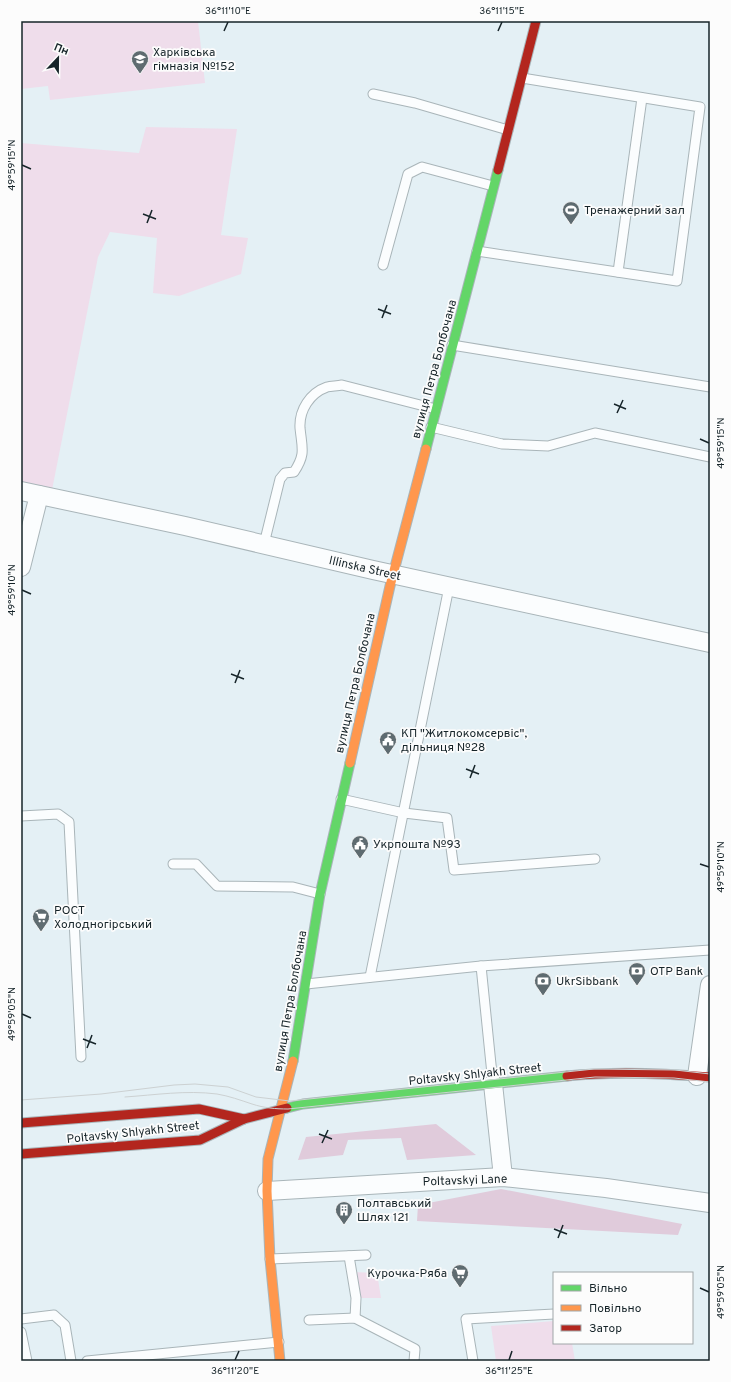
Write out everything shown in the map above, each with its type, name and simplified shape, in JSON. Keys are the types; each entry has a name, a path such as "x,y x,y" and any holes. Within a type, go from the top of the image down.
{"street":[{"name":"вулиця Петра Болбочана","path":"280,1361 270,1259 266,1190 268,1159 294,1058 320,894 393,574 536,21"},
{"name":"Illinska Street","path":"21,491 39,495 75,499 108,506 185,526 449,587 710,643"},
{"path":"21,567 39,495"},
{"path":"704,1077 710,985"},
{"name":"Poltavsky Shlyakh Street","path":"21,1154 200,1140 244,1119 303,1104 594,1073 674,1074 704,1077"},
{"path":"493,1084 503,1177"},
{"name":"Poltavsky Shlyakh Street","path":"21,1123 199,1109 244,1119"},
{"name":"Poltavskyi Lane","path":"266,1190 503,1177 606,1188 710,1203"}],"lane":[{"path":"477,251 677,281 700,107 522,78"},
{"path":"372,94 415,103 508,130"},
{"path":"618,272 642,98"},
{"path":"383,265 408,174 422,167 493,186"},
{"path":"452,345 710,387"},
{"path":"264,544 280,479 285,473 294,472 300,463 303,448 300,426 303,407 314,393 327,387 342,385 436,409"},
{"path":"431,427 502,444 548,446 595,433 710,457"},
{"path":"370,977 449,587"},
{"path":"342,799 404,813 447,818 454,870 595,859"},
{"path":"21,816 58,814 69,822 81,1057"},
{"path":"173,864 196,864 217,886 293,887 320,894"},
{"path":"306,984 482,966 710,950"},
{"path":"482,966 493,1084"},
{"path":"349,1256 356,1298 355,1318"},
{"path":"270,1259 366,1256"},
{"path":"473,1361 466,1319 553,1314"},
{"path":"21,1319 54,1315 65,1325 71,1361"},
{"path":"309,1320 355,1318 414,1349 414,1361"},
{"path":"21,1332 28,1361"},
{"path":"87,1361 279,1342"}],"shaded area":[{"path":"21,21 198,21 205,83 50,100 48,86 21,89"},
{"path":"146,127 237,129 221,235 248,238 241,274 179,296 153,293 157,238 110,232 98,257 52,490 21,486 21,143 139,153"},
{"path":"436,1124 476,1155 407,1160 401,1138 348,1140 343,1155 298,1160 306,1137"},
{"path":"501,1189 682,1224 678,1235 417,1221 418,1205"},
{"path":"352,1272 377,1273 381,1298 356,1298"},
{"path":"553,1321 553,1344 572,1344 575,1361 496,1361 491,1326"}],"tram line":[{"path":"21,1100 101,1094 174,1085 195,1084 228,1087 256,1097 290,1101 594,1069 675,1070 710,1074"},
{"path":"125,1097 194,1092 217,1094 261,1106 288,1109 595,1077 674,1078 710,1082"}],"traffic: fast":[{"path":"426,449 498,170"},
{"path":"293,1061 320,894 350,763"},
{"path":"287,1108 303,1104 567,1076"}],"traffic: slow":[{"path":"350,763 390,586 426,449"},
{"path":"280,1361 270,1259 267,1191 268,1159 293,1061"}],"traffic: jam":[{"path":"498,170 536,21"},
{"path":"567,1076 602,1073 638,1073 710,1077"},
{"path":"21,1154 200,1140 244,1119 287,1108"},
{"path":"21,1123 199,1109 244,1119"}],"place":[{"name":"Харківська гімназія №152","path":"140,74"},
{"name":"Тренажерний зал","path":"571,225"},
{"name":"КП \"Житлокомсервіс\", дільниця №28","path":"388,755"},
{"name":"Укрпошта №93","path":"360,859"},
{"name":"РОСТ Холодногірський","path":"41,932"},
{"name":"OTP Bank","path":"637,986"},
{"name":"UkrSibbank","path":"543,996"},
{"name":"Полтавський Шлях 121","path":"344,1225"},
{"name":"Курочка-Ряба","path":"460,1288"}]}
